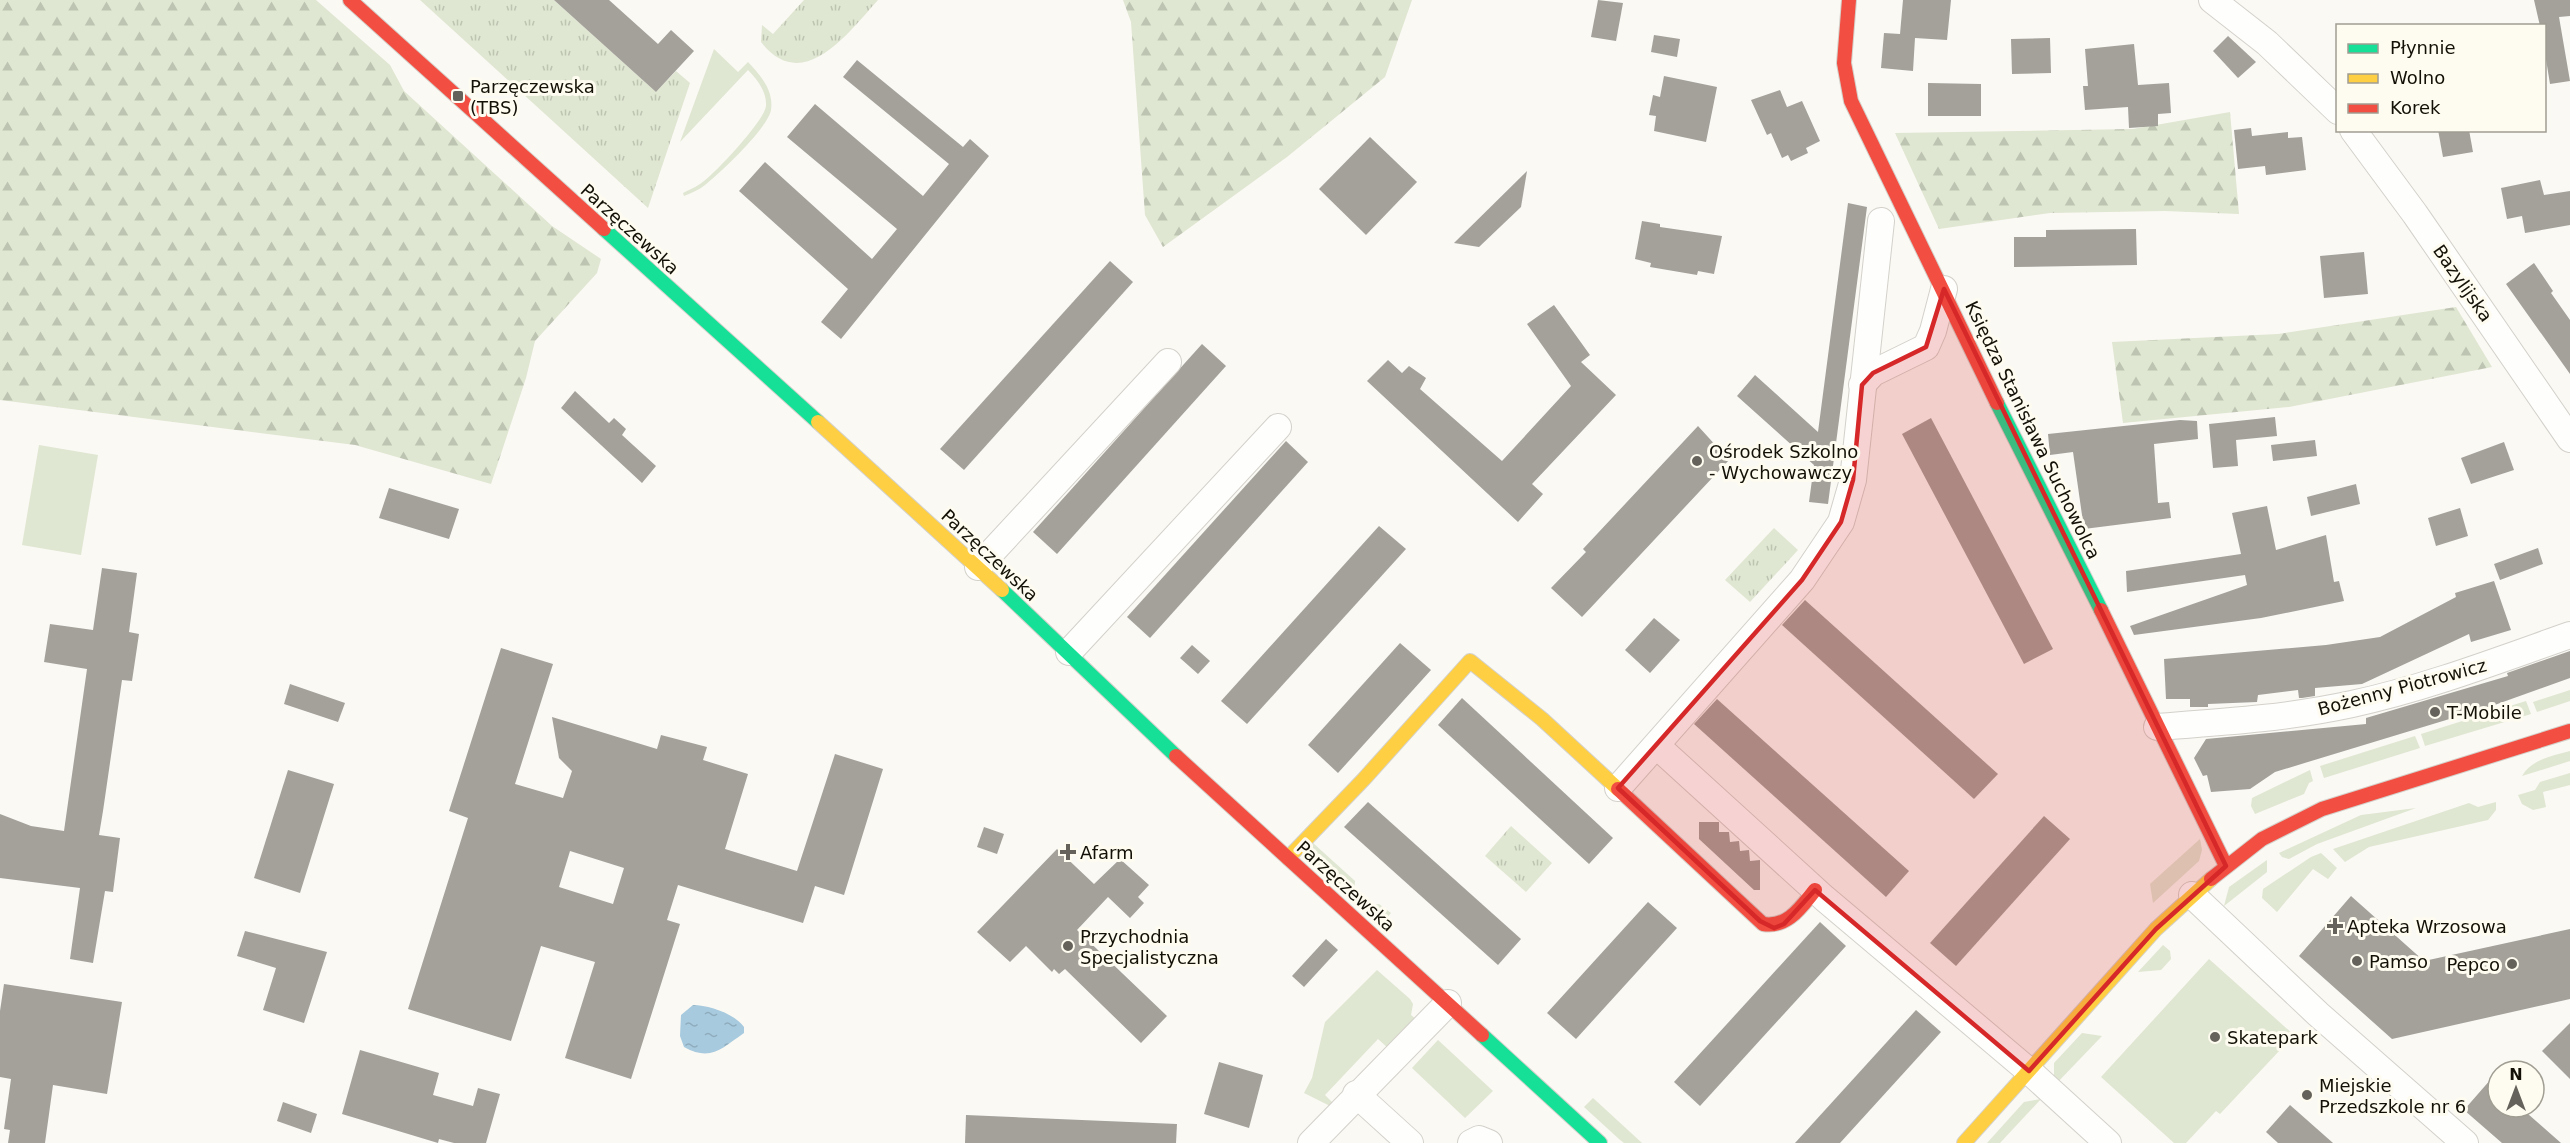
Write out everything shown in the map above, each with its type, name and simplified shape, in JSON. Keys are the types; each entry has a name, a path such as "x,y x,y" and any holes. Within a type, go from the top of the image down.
{"street":[{"name":"Parzęczewska","path":"350,0 978,567 1070,652 1159,740 1600,1143"},
{"name":"Księdza Stanisława Suchowolca","path":"1849,0 1844,63 1851,101 1879,163 1944,289 2226,866"},
{"path":"2212,0 2267,42 2336,110"},
{"name":"Bazylijska","path":"2354,132 2428,233 2570,439"},
{"path":"1618,788 1802,580 1841,522 1853,480 1881,221"},
{"path":"1862,385 1873,373 1926,347 1933,332 1944,289"},
{"path":"978,567 1168,362"},
{"path":"1070,652 1278,427"},
{"name":"Bożenny Piotrowicz","path":"2157,727 2290,716 2355,704 2433,681 2570,635"},
{"path":"1288,858 1364,779 1470,661 1542,719 1763,924 1773,928 1784,924 1815,890"},
{"path":"1964,1143 2132,955 2192,895 2262,839 2322,809 2570,731"},
{"path":"1657,746 1815,890 2029,1071 2108,1143"},
{"path":"2192,895 2318,1014 2465,1143"},
{"path":"1311,1143 1356,1094 1448,1003"},
{"path":"1356,1094 1410,1143"},
{"path":"1471,1143 1479,1139 1489,1143"}],"highlighted area":[{"path":"1944,289 2226,866 2156,929 2029,1071 1815,890 1784,924 1774,928 1760,921 1618,788 1802,580 1841,522 1853,480 1862,385 1873,373 1926,347"}],"green space":[{"path":"0,0 316,0 390,65 404,91 552,226 601,259 597,273 535,341 526,378 491,484 355,445 0,400"},
{"path":"420,0 554,0 656,92 676,71 690,83 648,208"},
{"path":"804,0 878,0 839,42 809,61 793,63 777,57 761,42 762,25 773,34"},
{"path":"1123,0 1412,0 1385,77 1287,157 1163,247 1145,215 1131,22"},
{"path":"714,49 738,72 748,62 768,89 771,110 762,128 732,161 703,187 684,196 683,193 707,179 738,147 757,123 766,106 763,91 748,70 680,142"},
{"path":"2230,112 2239,214 2165,211 2050,213 1939,229 1895,133 2133,129"},
{"path":"2456,307 2492,367 2289,407 2123,423 2112,342 2278,334"},
{"path":"39,445 98,455 81,555 22,545"},
{"path":"1774,528 1798,550 1750,602 1725,580"},
{"path":"2570,690 2570,701 2537,712 2533,702"},
{"path":"2526,701 2531,714 2425,746 2421,734"},
{"path":"2415,736 2420,748 2324,778 2320,766"},
{"path":"2570,751 2570,761 2522,776 2537,762"},
{"path":"2310,770 2313,781 2309,783 2304,794 2255,814 2251,806 2252,798"},
{"path":"2570,773 2570,785 2543,792 2546,807 2533,810 2522,804 2518,795 2535,790 2540,782"},
{"path":"2496,802 2496,810 2488,820 2369,847 2345,862 2333,849 2469,803 2478,807"},
{"path":"2416,808 2317,844 2289,859 2282,857 2279,853 2361,815"},
{"path":"1511,826 1552,863 1526,892 1485,856"},
{"path":"2200,839 2202,850 2199,861 2153,903 2150,884"},
{"path":"1313,843 1355,881 1354,900 1306,857"},
{"path":"2321,853 2337,868 2328,879 2313,869 2277,912 2262,898 2263,889 2311,857"},
{"path":"2267,860 2267,872 2224,906 2229,887"},
{"path":"1379,904 1391,913 1381,925 1364,906"},
{"path":"2163,945 2170,951 2171,959 2161,970 2138,972"},
{"name":"Skatepark","path":"2209,959 2294,1035 2220,1114 2216,1111 2186,1143 2174,1143 2101,1077"},
{"path":"1377,970 1410,999 1413,1004 1411,1015 1417,1020 1388,1048 1378,1039 1325,1095 1335,1105 1334,1108 1304,1093 1312,1078 1325,1022"},
{"path":"2082,1033 2102,1036 2054,1086 2054,1063"},
{"path":"1438,1040 1493,1091 1465,1118 1412,1068"},
{"path":"1593,1098 1642,1143 1624,1143 1584,1107"},
{"path":"2041,1099 2000,1143 1987,1143 2024,1102"}],"water":[{"path":"693,1005 728,1014 740,1022 744,1027 744,1033 722,1048 709,1053 684,1047 680,1036 681,1015"}],"building":[{"path":"554,0 609,0 658,44 671,30 694,51 656,92"},
{"path":"1598,0 1623,3 1616,41 1591,37"},
{"path":"1903,0 1951,0 1947,40 1915,38 1913,71 1881,68 1884,33 1900,34"},
{"path":"2534,0 2570,0 2570,16 2559,17 2570,81 2550,84 2546,59 2546,24 2540,24"},
{"path":"1654,35 1680,39 1677,57 1651,52"},
{"path":"2228,36 2256,62 2238,78 2213,51"},
{"path":"2050,38 2051,73 2012,74 2011,39"},
{"path":"2134,44 2138,85 2169,83 2171,113 2158,114 2158,126 2129,128 2128,107 2085,110 2083,86 2088,86 2085,49"},
{"path":"857,60 963,147 970,139 989,156 841,339 821,322 848,289 739,191 765,162 872,259 897,229 787,137 815,104 923,196 949,164 843,77"},
{"path":"1664,76 1717,87 1706,142 1654,131 1656,116 1649,115 1653,95 1660,97"},
{"path":"1928,83 1981,84 1981,116 1928,116"},
{"path":"1780,90 1787,107 1802,101 1820,141 1806,148 1808,153 1791,161 1788,155 1782,158 1771,133 1767,135 1751,100"},
{"path":"2251,128 2252,136 2288,132 2288,138 2302,137 2306,170 2266,175 2265,166 2238,169 2234,130"},
{"path":"2438,132 2469,132 2473,152 2443,157"},
{"path":"1370,137 1417,182 1366,235 1319,189"},
{"path":"1527,171 1521,207 1479,247 1454,243"},
{"path":"2540,180 2544,195 2570,191 2570,225 2525,233 2522,216 2507,219 2501,188"},
{"path":"1848,203 1867,207 1828,504 1809,502 1814,465 1737,396 1755,375 1818,432"},
{"path":"1642,221 1660,224 1660,227 1722,236 1714,274 1698,271 1697,275 1650,267 1651,263 1635,259"},
{"path":"2136,229 2137,265 2014,267 2014,237 2046,237 2046,230"},
{"path":"2364,252 2368,294 2324,298 2320,256"},
{"path":"1110,261 1133,282 964,470 940,449"},
{"path":"2534,263 2570,320 2570,374 2506,284"},
{"path":"1554,305 1590,355 1581,362 1616,395 1532,484 1543,494 1518,522 1367,381 1388,360 1402,373 1409,366 1426,378 1420,389 1502,461 1571,386 1527,324"},
{"path":"1202,344 1226,366 1057,554 1033,532"},
{"path":"575,391 609,423 614,418 626,429 622,435 656,466 642,483 561,408"},
{"path":"2275,417 2277,436 2236,440 2238,466 2213,468 2209,424"},
{"path":"1931,418 2053,649 2024,664 1902,434"},
{"path":"2180,420 2197,421 2198,439 2154,444 2158,503 2169,502 2171,518 2084,529 2073,452 2050,455 2048,434"},
{"path":"1698,426 1729,460 1582,617 1551,588 1586,552 1583,549"},
{"path":"2315,440 2317,456 2273,461 2271,445"},
{"path":"1286,441 1308,462 1150,638 1127,617"},
{"path":"2504,442 2514,470 2471,484 2461,458"},
{"path":"2356,484 2360,504 2311,516 2307,497"},
{"path":"389,488 459,509 449,539 379,518"},
{"path":"2267,506 2276,550 2326,535 2334,582 2339,581 2344,601 2261,618 2134,635 2130,626 2247,585 2245,575 2127,592 2126,571 2241,554 2232,513"},
{"path":"2460,508 2468,536 2436,546 2428,518"},
{"path":"1379,526 1406,549 1247,724 1221,701"},
{"path":"2538,548 2543,564 2500,580 2494,564"},
{"path":"102,568 137,573 129,632 139,634 132,681 122,680 99,835 120,838 113,892 105,891 93,963 70,959 80,888 0,878 0,814 31,826 64,831 87,669 44,662 50,624 93,630"},
{"path":"2494,581 2511,630 2471,642 2469,634 2362,684 2315,688 2315,696 2302,698 2299,698 2298,690 2258,695 2257,702 2208,704 2208,707 2190,707 2190,699 2166,699 2164,659 2326,645 2380,637 2456,597 2455,593"},
{"path":"1805,600 1998,774 1974,799 1782,625"},
{"path":"1654,618 1680,640 1650,673 1625,650"},
{"path":"1400,643 1431,670 1338,773 1308,745"},
{"path":"1192,645 1210,661 1198,674 1180,658"},
{"path":"501,648 553,664 515,784 563,798 572,771 559,758 552,717 657,749 661,735 707,747 703,760 748,774 725,849 797,871 835,754 883,769 844,895 815,886 803,923 678,885 667,920 680,924 631,1079 565,1058 595,962 541,946 511,1041 408,1009 468,818 449,811","holes":["570,851 624,868 613,904 559,887"]},
{"path":"2570,651 2570,678 2489,707 2275,772 2250,789 2211,792 2207,775 2203,776 2194,758 2206,739 2366,724 2366,718 2508,676 2507,673"},
{"path":"290,684 345,703 338,722 284,704"},
{"path":"1462,698 1613,838 1589,864 1438,725"},
{"path":"1717,699 1909,871 1886,897 1694,724"},
{"path":"288,770 334,784 300,893 254,878"},
{"path":"1368,802 1521,939 1498,965 1344,827"},
{"path":"2044,816 2070,839 1956,966 1930,943"},
{"path":"1699,822 1719,822 1719,832 1729,832 1730,842 1739,841 1740,851 1749,850 1750,861 1760,860 1760,890 1754,890 1699,839"},
{"path":"984,827 1004,834 997,854 977,847"},
{"name":"Przychodnia Specjalistyczna","path":"1057,849 1094,884 1120,859 1149,885 1138,897 1144,903 1130,918 1108,897 1077,930 1167,1016 1141,1043 1065,969 1059,974 1054,969 1052,972 1026,946 1010,962 977,932"},
{"path":"2351,896 2424,961 2570,929 2570,999 2392,1039 2299,956"},
{"path":"1648,902 1677,928 1576,1039 1547,1013"},
{"path":"1820,922 1846,946 1700,1106 1674,1082"},
{"path":"245,931 327,952 304,1023 263,1010 276,968 237,956"},
{"path":"1326,939 1338,950 1304,987 1292,976"},
{"path":"4,984 122,1002 107,1094 53,1085 45,1143 8,1143 10,1130 4,1129 11,1079 0,1077 0,1011"},
{"path":"1916,1010 1941,1032 1840,1143 1795,1143"},
{"path":"2570,1023 2570,1079 2542,1051"},
{"path":"360,1050 439,1073 433,1095 473,1106 478,1088 500,1094 486,1143 454,1143 439,1139 438,1143 342,1114"},
{"path":"1219,1062 1263,1075 1249,1128 1204,1114"},
{"path":"2486,1085 2486,1119 2534,1119 2561,1143 2502,1143 2464,1110"},
{"path":"283,1102 317,1114 311,1133 277,1121"},
{"name":"Miejskie Przedszkole nr 6","path":"2290,1105 2333,1143 2278,1143 2266,1132"},
{"path":"966,1115 1177,1124 1176,1143 965,1143"}],"traffic: fast":[{"path":"604,229 818,422"},
{"path":"1997,403 2101,610"},
{"path":"1002,590 1176,756"},
{"path":"1482,1035 1600,1143"}],"traffic: slow":[{"path":"818,422 1002,590"},
{"path":"1288,858 1364,779 1470,661 1542,719 1618,789"},
{"path":"1964,1143 2156,929 2211,879"}],"traffic: jam":[{"path":"350,0 604,229"},
{"path":"1849,0 1844,63 1851,101 1997,403"},
{"path":"2101,610 2226,866"},
{"path":"2211,879 2262,839 2322,809 2570,731"},
{"path":"1176,756 1482,1035"},
{"path":"1618,789 1763,924 1780,923 1787,919 1815,890"}],"place":[{"name":"Parzęczewska (TBS)","path":"458,96"},
{"name":"Ośrodek Szkolno - Wychowawczy","path":"1697,461"},
{"name":"T-Mobile","path":"2435,712"},
{"name":"Afarm","path":"1068,852"},
{"name":"Apteka Wrzosowa","path":"2335,926"},
{"name":"Przychodnia Specjalistyczna","path":"1068,946"},
{"name":"Pamso","path":"2357,961"},
{"name":"Pepco","path":"2512,964"},
{"name":"Skatepark","path":"2215,1037"},
{"name":"Miejskie Przedszkole nr 6","path":"2307,1095"}]}
